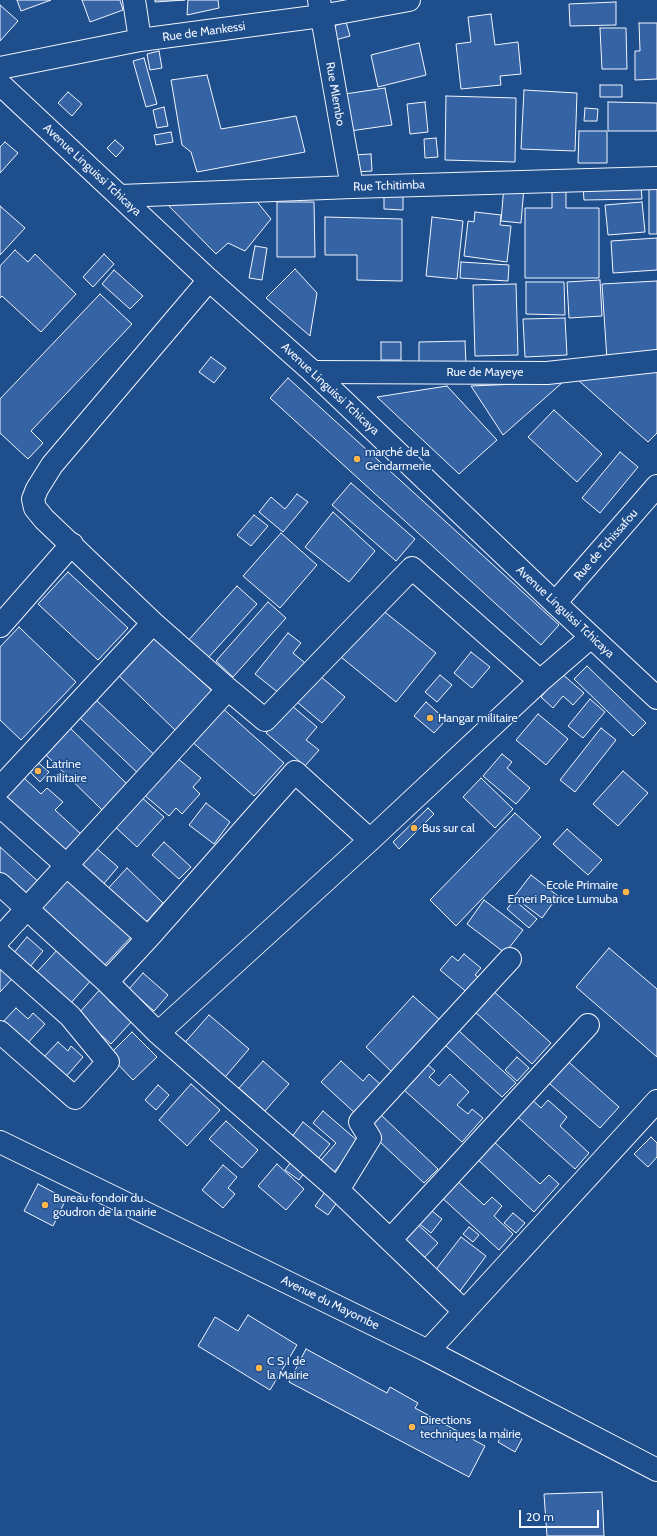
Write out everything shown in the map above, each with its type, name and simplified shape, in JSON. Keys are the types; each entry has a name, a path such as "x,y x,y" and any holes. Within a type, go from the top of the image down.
{"street":[{"path":"134,0 140,40"},
{"name":"Rue de Mankessi","path":"0,68 140,40 320,8 409,0"},
{"name":"Rue Mlembo","path":"320,8 352,187"},
{"name":"Avenue Linguissi Tchicaya","path":"0,84 209,280 313,372 555,603 657,698"},
{"name":"Rue Tchitimba","path":"120,196 352,187 657,178"},
{"path":"209,280 52,465 37,489 33,499 35,508 44,519 154,623 264,720 412,568 540,681"},
{"name":"Rue de Mayeye","path":"313,372 548,373 657,361"},
{"name":"Rue de Tchissafou","path":"555,603 657,486"},
{"path":"0,626 72,544"},
{"path":"0,788 154,623"},
{"path":"158,1033 370,840 540,681 591,637"},
{"path":"0,938 228,689"},
{"path":"107,982 148,938 294,772 370,840"},
{"path":"0,806 148,938"},
{"path":"0,884 107,982 158,1033 338,1190 464,1310"},
{"path":"0,954 70,1016 108,1062 74,1098 0,1032"},
{"path":"338,1190 370,1138 360,1122 510,959"},
{"path":"391,1239 588,1025"},
{"path":"428,1351 657,1101"},
{"name":"Avenue du Mayombe","path":"0,1142 428,1351 657,1470"}],"building":[{"path":"17,0 51,0 21,11"},
{"path":"82,0 120,0 123,10 90,22"},
{"path":"155,0 185,0 155,2"},
{"path":"188,0 218,0 219,8 187,15"},
{"path":"616,2 616,25 570,26 569,4"},
{"path":"0,5 18,21 0,41"},
{"path":"491,14 495,45 518,42 521,74 500,76 501,85 461,89 456,44 471,42 468,17"},
{"path":"346,22 350,36 335,40 331,27"},
{"path":"639,23 657,23 657,79 635,80 635,51 640,51"},
{"path":"600,28 626,28 627,69 602,69"},
{"path":"419,43 426,75 378,87 371,55"},
{"path":"159,51 162,68 150,70 147,54"},
{"path":"144,58 157,104 146,107 133,61"},
{"path":"207,75 221,129 296,116 305,152 197,172 191,152 182,145 171,80"},
{"path":"600,85 622,85 622,97 600,97"},
{"path":"385,88 392,125 350,131 345,94"},
{"path":"524,90 577,93 575,151 521,149"},
{"path":"68,92 82,104 72,116 58,103"},
{"path":"446,96 516,98 515,162 445,160"},
{"path":"425,102 428,132 410,134 407,104"},
{"path":"608,102 657,103 657,131 608,131"},
{"path":"164,107 168,126 157,128 153,110"},
{"path":"585,108 598,109 597,121 584,121"},
{"path":"579,131 607,131 607,163 578,163"},
{"path":"171,132 173,142 156,145 154,135"},
{"path":"436,138 438,157 425,158 424,139"},
{"path":"115,140 124,148 116,157 107,148"},
{"path":"5,142 18,153 0,173 0,147"},
{"path":"371,154 372,171 355,172 354,155"},
{"path":"641,185 642,199 584,200 583,186"},
{"path":"504,186 524,187 521,223 501,221"},
{"path":"649,186 657,186 657,234 649,234"},
{"path":"552,189 566,189 566,208 599,208 599,278 525,278 525,208 552,208"},
{"path":"384,192 403,193 403,210 384,209"},
{"path":"250,193 271,219 245,251 228,243 216,254 163,200"},
{"path":"277,202 314,202 315,257 277,257"},
{"path":"642,202 645,232 608,235 605,205"},
{"path":"0,206 25,228 0,255"},
{"path":"475,212 501,215 500,225 511,226 507,262 464,256 468,221 474,222"},
{"path":"325,217 402,219 402,281 357,280 357,255 325,255"},
{"path":"432,217 463,221 457,279 426,276"},
{"path":"657,238 657,270 613,273 611,241"},
{"path":"255,246 267,248 262,280 249,278"},
{"path":"15,250 28,262 35,254 76,294 41,332 2,296 0,298 0,266"},
{"path":"104,254 114,264 93,287 83,277"},
{"path":"461,262 509,265 508,281 460,278"},
{"path":"295,269 317,293 310,336 266,298"},
{"path":"114,270 143,296 130,309 102,284"},
{"path":"600,280 602,316 569,318 567,282"},
{"path":"657,281 657,357 607,360 602,284"},
{"path":"526,282 564,282 565,315 526,314"},
{"path":"516,284 518,355 475,356 473,285"},
{"path":"100,294 132,324 31,431 43,443 28,459 0,433 0,399"},
{"path":"565,318 567,355 525,357 523,319"},
{"path":"465,341 466,364 419,365 419,342"},
{"path":"381,342 401,342 401,360 381,360"},
{"path":"211,357 226,368 214,383 199,372"},
{"path":"657,366 657,433 648,442 569,372"},
{"name":"marché de la Gendarmerie","path":"288,378 559,625 541,645 270,398"},
{"path":"563,382 503,435 471,386"},
{"path":"447,386 497,440 459,474 377,397"},
{"path":"554,410 602,454 577,482 528,437"},
{"path":"620,452 638,467 600,513 582,498"},
{"path":"351,483 415,539 396,561 332,505"},
{"path":"297,494 308,502 283,532 259,512 271,497 285,509"},
{"path":"333,512 375,551 349,582 305,547"},
{"path":"254,515 268,526 251,546 237,535"},
{"path":"281,533 317,565 280,608 243,576"},
{"path":"68,572 128,628 98,660 38,604"},
{"path":"237,586 257,604 206,660 186,643"},
{"path":"268,602 286,618 233,677 216,661"},
{"path":"381,609 436,653 396,702 341,657"},
{"path":"19,627 76,682 21,740 0,720 0,647"},
{"path":"152,633 212,691 175,730 115,672"},
{"path":"288,633 301,643 293,653 305,663 280,694 255,674"},
{"path":"471,652 490,667 472,688 454,673"},
{"path":"587,666 646,723 633,736 574,679"},
{"path":"561,673 584,693 573,705 563,696 553,708 541,697"},
{"path":"440,675 452,685 437,702 425,692"},
{"path":"320,676 345,697 322,723 297,702"},
{"path":"95,699 160,760 143,778 79,717"},
{"path":"590,699 605,712 583,738 568,726"},
{"name":"Hangar militaire","path":"426,702 446,720 434,733 414,716"},
{"path":"291,705 317,727 306,740 319,750 305,766 266,733"},
{"path":"220,706 284,763 254,796 190,740"},
{"path":"538,714 568,739 546,765 516,740"},
{"path":"68,726 127,784 102,810 43,752"},
{"path":"601,728 616,740 575,792 560,780"},
{"path":"502,754 512,762 507,768 530,788 516,804 483,776"},
{"path":"176,757 201,778 193,787 200,794 182,814 176,808 169,816 143,794"},
{"name":"Latrine militaire","path":"35,760 49,772 40,782 27,769"},
{"path":"623,771 648,793 618,826 593,804"},
{"path":"22,776 41,794 47,788 63,802 55,810 81,834 63,853 2,798"},
{"path":"481,778 513,809 495,828 463,797"},
{"path":"140,796 164,817 137,847 113,825"},
{"path":"206,803 230,822 214,844 189,825"},
{"name":"Bus sur cal","path":"428,808 434,814 399,849 393,842"},
{"path":"515,813 541,837 456,926 430,900"},
{"path":"567,829 602,860 588,875 553,844"},
{"path":"164,842 191,867 179,879 152,855"},
{"path":"0,847 41,884 28,899 0,873"},
{"path":"95,847 118,867 101,887 78,867"},
{"path":"127,868 163,903 143,926 104,893"},
{"path":"531,875 558,896 542,918 514,897"},
{"path":"67,880 131,937 100,970 37,914"},
{"path":"484,900 523,930 505,953 467,924"},
{"path":"514,900 537,919 529,928 507,909"},
{"path":"27,937 43,951 28,969 12,955"},
{"path":"59,948 93,978 70,1004 36,973"},
{"path":"609,948 657,989 657,1057 576,987"},
{"path":"464,954 481,968 475,975 481,979 469,994 440,970 452,956 458,961"},
{"path":"0,957 13,978 0,992"},
{"path":"143,973 168,995 154,1011 129,989"},
{"path":"104,985 115,995 109,1001 132,1021 111,1044 78,1014"},
{"path":"492,990 551,1043 532,1064 473,1010"},
{"path":"413,996 441,1021 393,1073 366,1047"},
{"path":"16,1008 28,1019 33,1013 45,1024 25,1046 1,1024"},
{"path":"209,1015 249,1049 220,1083 180,1048"},
{"path":"458,1030 516,1083 502,1097 445,1045"},
{"path":"132,1032 157,1057 133,1080 109,1055"},
{"path":"58,1042 68,1051 71,1046 83,1057 64,1079 42,1059"},
{"path":"562,1056 619,1107 600,1128 542,1077"},
{"path":"517,1057 529,1068 517,1081 505,1070"},
{"path":"263,1061 289,1084 265,1111 239,1088"},
{"path":"341,1061 363,1081 369,1074 382,1086 356,1114 321,1082"},
{"path":"427,1064 435,1071 429,1077 439,1086 450,1074 469,1092 457,1105 468,1114 472,1109 483,1118 462,1142 404,1090"},
{"path":"191,1084 220,1110 187,1146 159,1120"},
{"path":"158,1085 169,1095 156,1110 145,1100"},
{"path":"528,1096 541,1108 548,1100 567,1117 560,1126 589,1153 575,1169 513,1113"},
{"path":"323,1111 359,1142 334,1172 321,1160 336,1143 313,1123"},
{"path":"380,1114 438,1169 424,1183 366,1129"},
{"path":"226,1121 258,1150 242,1168 209,1139"},
{"path":"303,1122 330,1144 318,1159 291,1138"},
{"path":"651,1137 657,1143 657,1157 648,1167 634,1154"},
{"path":"491,1139 540,1184 549,1175 559,1184 534,1212 475,1157"},
{"path":"294,1158 308,1168 299,1180 285,1170"},
{"path":"277,1164 304,1189 286,1210 258,1186"},
{"path":"223,1165 237,1177 228,1188 235,1194 223,1208 202,1190"},
{"path":"454,1178 484,1205 492,1197 502,1206 494,1216 513,1234 499,1250 439,1195"},
{"name":"Bureau fondoir du goudron de la mairie","path":"38,1184 66,1199 53,1226 24,1211"},
{"path":"325,1192 338,1201 328,1215 315,1206"},
{"path":"427,1207 442,1219 431,1233 416,1221"},
{"path":"513,1213 525,1223 516,1233 504,1223"},
{"path":"414,1221 438,1243 424,1258 400,1236"},
{"path":"469,1227 479,1235 473,1242 463,1234"},
{"path":"461,1237 486,1256 460,1291 434,1272"},
{"name":"C S I de la Mairie","path":"248,1315 297,1345 270,1390 198,1346 215,1317 238,1331"},
{"name":"Directions techniques la mairie","path":"306,1349 387,1393 390,1387 418,1403 415,1408 485,1446 469,1477 289,1382"},
{"path":"505,1429 522,1439 515,1452 498,1442"},
{"path":"602,1492 604,1536 547,1536 544,1494"}],"place":[{"name":"marché de la Gendarmerie","path":"357,459"},
{"name":"Hangar militaire","path":"430,718"},
{"name":"Latrine militaire","path":"38,771"},
{"name":"Bus sur cal","path":"414,828"},
{"name":"Ecole Primaire Emeri Patrice Lumuba","path":"626,892"},
{"name":"Bureau fondoir du goudron de la mairie","path":"45,1205"},
{"name":"C S I de la Mairie","path":"259,1368"},
{"name":"Directions techniques la mairie","path":"412,1427"}]}
